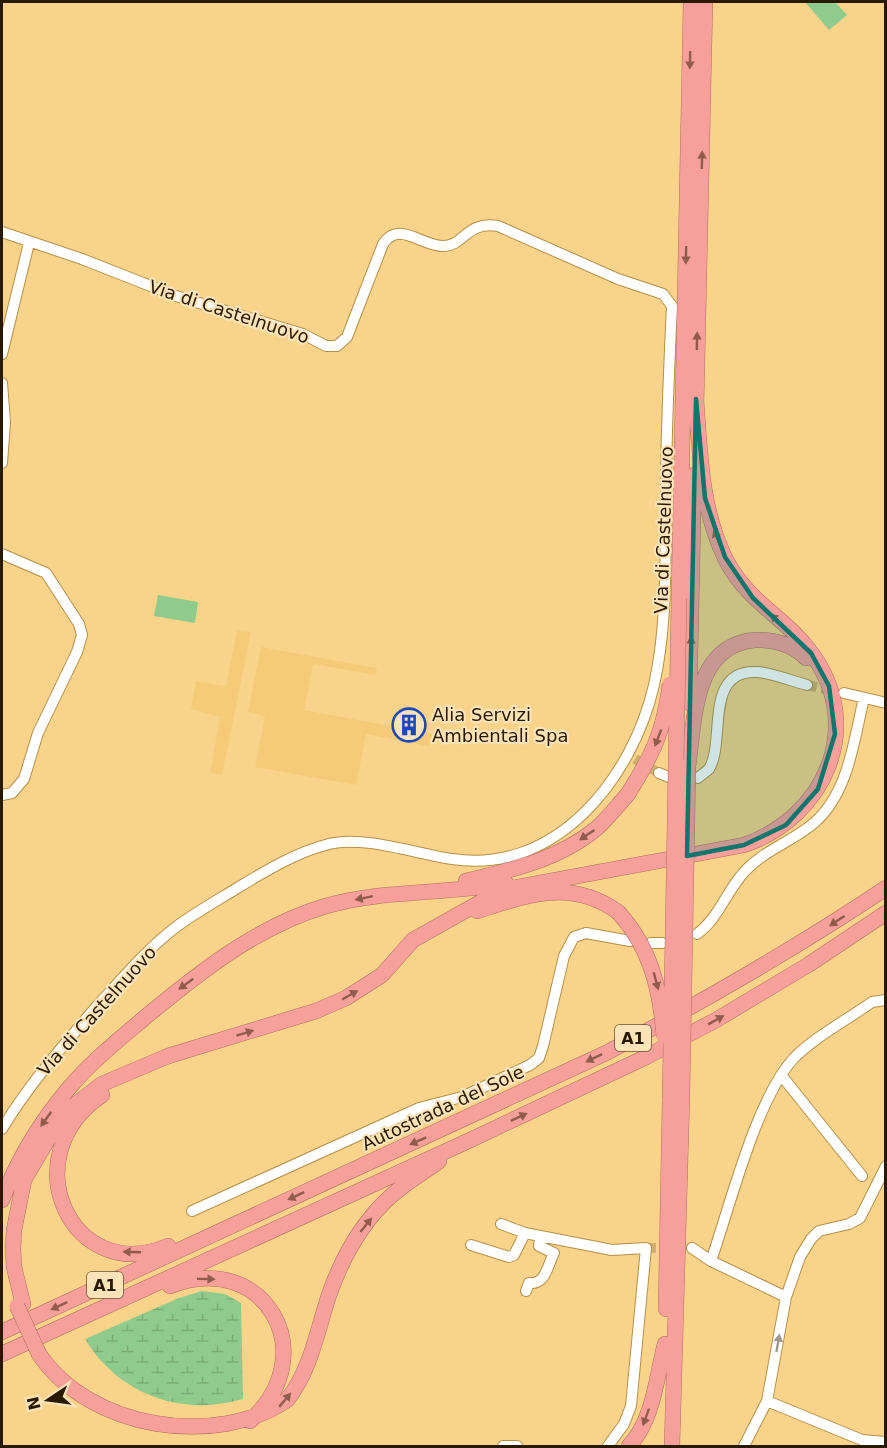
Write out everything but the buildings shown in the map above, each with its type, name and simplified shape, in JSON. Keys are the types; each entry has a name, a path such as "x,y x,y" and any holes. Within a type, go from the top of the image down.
{"highway":[{"path":"673,1446 678,598 691,2"},
{"path":"662,1446 676,1097 693,772 696,399 705,2"},
{"path":"20,1305 14,1267 14,1230 22,1186 33,1160 57,1124 88,1093 124,1073 149,1063 316,1011 346,998 382,975 413,940 494,894 516,887 744,845 774,833 809,803 818,789 832,751 835,716 829,686 812,653 745,589 725,557 707,507 696,399"},
{"path":"422,892 532,864 567,848 597,828 628,794 651,759 665,721 678,598"},
{"path":"2,1200 15,1165 70,1086 121,1038 182,987 234,950 285,921 326,906 378,895 487,887 715,847 763,834 784,821 806,801 823,767 831,734 827,697 815,668 791,646 763,640 736,645 720,654 702,680 693,772"},
{"name":"Autostrada del Sole","path":"2,1332 606,1053 796,948 885,888"},
{"path":"445,922 506,902 555,891 590,895 618,912 639,938 658,984 676,1097"},
{"name":"A1","path":"2,1354 466,1142 646,1057 716,1020 808,965 885,913"},
{"path":"149,1063 96,1099 73,1122 60,1144 56,1163 58,1195 71,1221 84,1234 111,1249 135,1253 155,1251 196,1234 208,1237"},
{"path":"215,1440 242,1433 258,1424 286,1400 307,1365 336,1278 361,1229 391,1196 466,1142"},
{"path":"29,1144 13,1190 6,1230 7,1264 20,1305 42,1352 62,1384 89,1406 137,1432 167,1440"},
{"path":"42,1352 96,1402 142,1426 183,1436 228,1431 248,1422 275,1392 282,1375 284,1358 279,1326 264,1302 241,1285 222,1279 196,1278 182,1281 123,1307 112,1303"},
{"path":"630,1446 642,1429 652,1401 665,1344"}],"street":[{"name":"Via di Castelnuovo","path":"2,232 232,315 303,334 332,347 337,346 347,337 383,244 388,236 399,232 444,246 452,244 477,226 498,226 609,275 663,294 670,300 662,624 654,686 632,756 602,795 574,824 545,842 512,855 453,860 413,850 332,843 266,870 175,927 129,970 24,1093 2,1129"},
{"path":"2,354 29,243"},
{"path":"2,383 5,422 2,463"},
{"path":"2,554 46,573 79,624 82,635 77,652 38,733 24,779 12,793 2,795"},
{"path":"693,772 708,770 712,759 719,704 725,688 733,681 744,674 757,672 807,685"},
{"path":"844,693 885,703"},
{"path":"697,934 709,926 746,870 816,821 836,794 848,765 864,698"},
{"path":"659,773 670,778"},
{"path":"192,1211 419,1108 462,1097 530,1065 539,1058 564,956 574,937 586,933 630,941"},
{"path":"711,1261 761,1115 781,1075 806,1048 872,1002 885,1000"},
{"path":"781,1075 862,1176"},
{"path":"744,1446 767,1401 786,1298 800,1257 810,1239 819,1231 849,1224 861,1218 885,1166"},
{"path":"501,1224 540,1238 612,1250 646,1248 631,1406 621,1430 608,1446"},
{"path":"471,1245 509,1257 514,1255 525,1233"},
{"path":"526,1291 529,1283 535,1284 543,1279 554,1252 539,1246 540,1238"},
{"path":"692,1248 711,1261 786,1298"},
{"path":"767,1401 864,1443 885,1442"},
{"path":"503,1446 517,1446"}],"highlighted area":[{"path":"696,399 705,498 725,557 753,598 811,653 829,686 835,734 818,789 786,825 744,845 687,856 691,610"}],"shaded area":[{"path":"237,631 251,632 222,775 210,773 220,717 191,709 196,681 226,686"},
{"path":"261,647 377,668 376,675 313,664 304,710 432,734 429,746 366,734 356,785 255,767 265,716 248,712"}],"green space":[{"path":"805,2 835,2 847,15 829,30"},
{"path":"158,595 198,602 195,623 154,616"},
{"path":"202,1291 225,1294 241,1303 243,1399 220,1404 197,1405 175,1403 154,1397 115,1375 85,1339 179,1298"}],"tunnel":[{"path":"807,685 835,691"},
{"path":"635,759 659,773"},
{"path":"646,1248 692,1248"}],"place":[{"name":"Alia Servizi Ambientali Spa","path":"409,725"}]}
